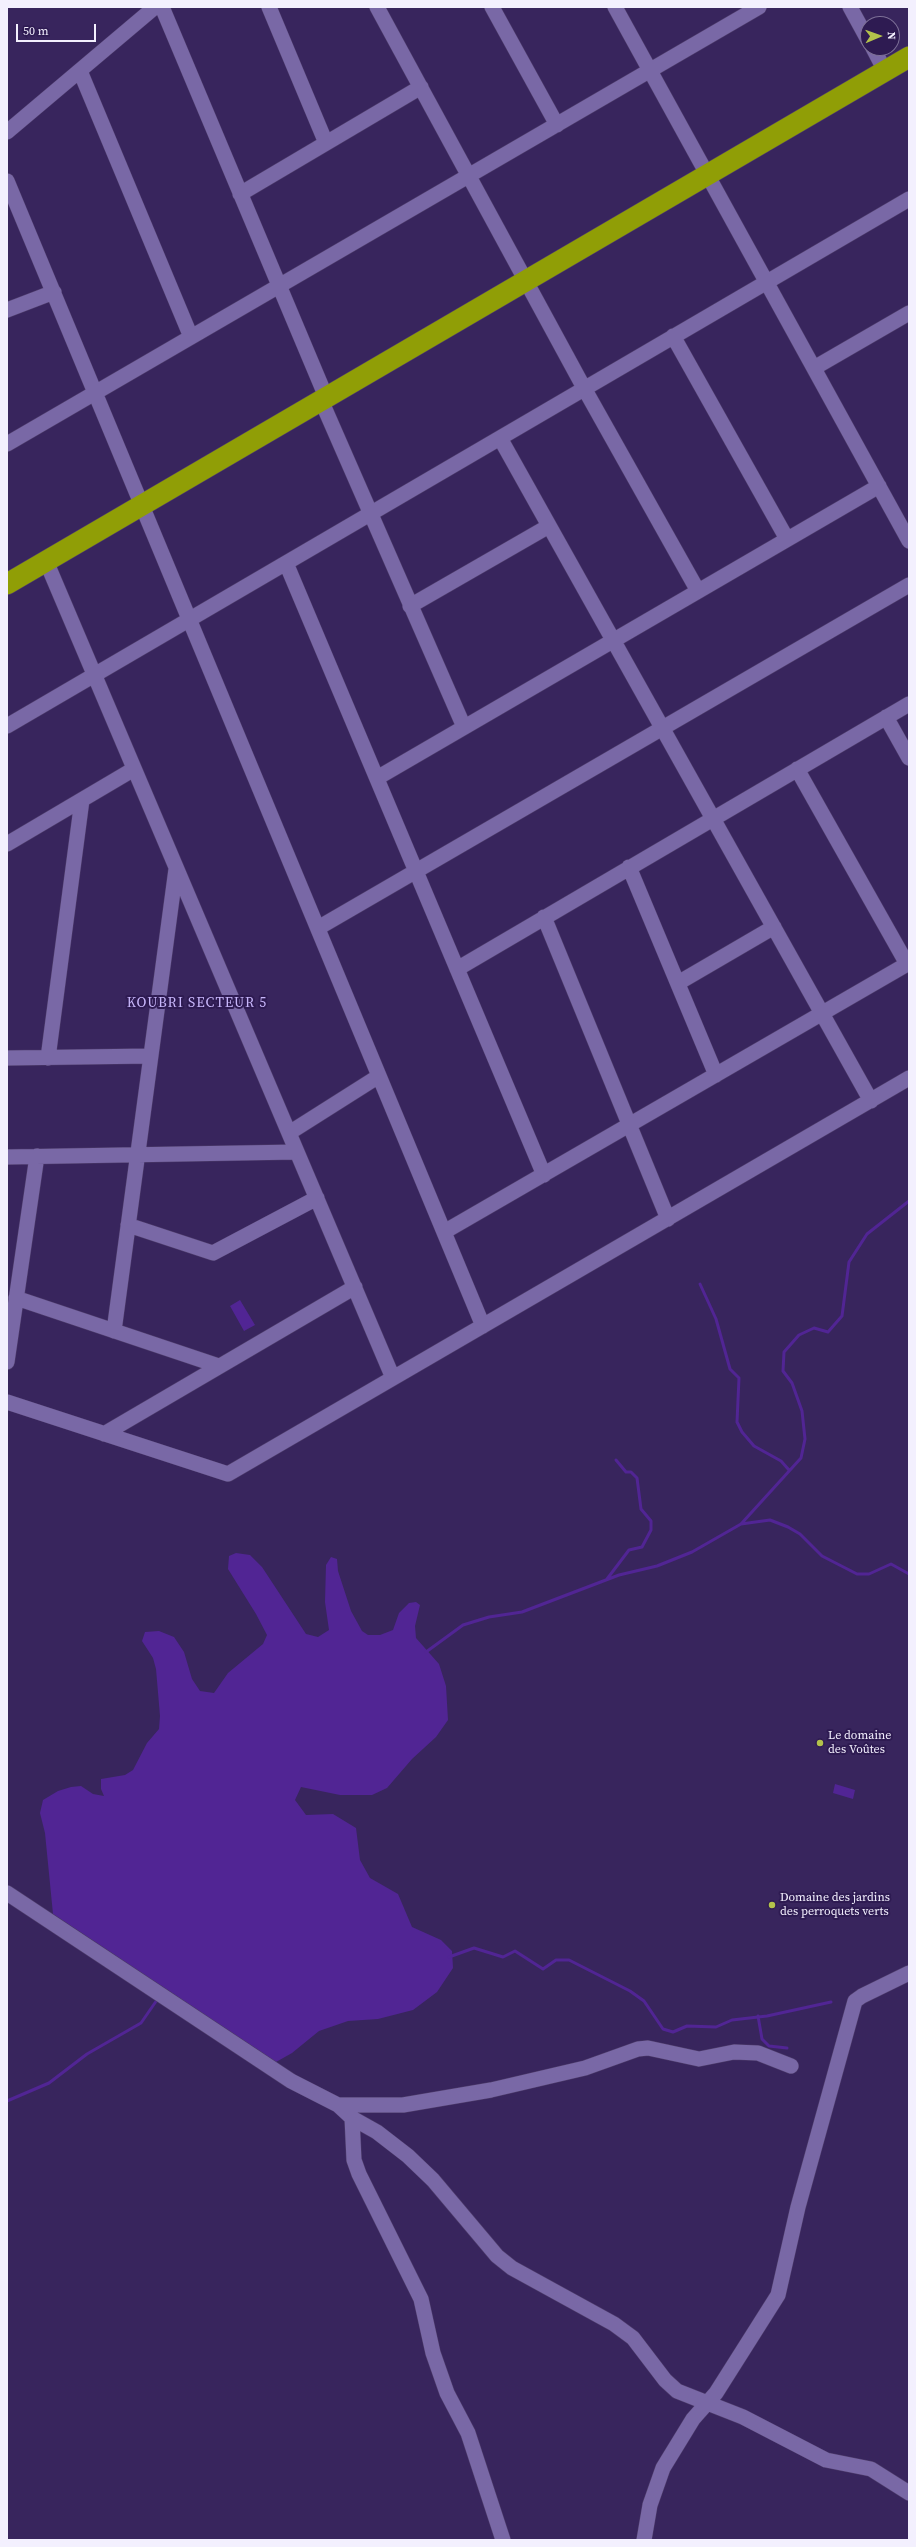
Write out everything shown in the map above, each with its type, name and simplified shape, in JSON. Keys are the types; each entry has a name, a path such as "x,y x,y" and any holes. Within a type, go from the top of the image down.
{"highway":[{"path":"7,584 909,57"}],"street":[{"path":"7,132 155,7"},
{"path":"162,7 279,286 323,399 370,513 464,728"},
{"path":"269,7 326,143"},
{"path":"377,7 584,388 698,591"},
{"path":"492,7 557,124"},
{"path":"614,7 909,541"},
{"path":"7,444 650,71 736,13 759,7"},
{"path":"850,7 860,25"},
{"path":"877,56 885,71"},
{"path":"80,71 191,337"},
{"path":"240,194 421,87"},
{"path":"7,181 483,1326"},
{"path":"7,726 766,281 909,199"},
{"path":"7,310 54,292"},
{"path":"814,368 909,313"},
{"path":"673,336 787,539"},
{"path":"500,438 871,1101"},
{"path":"376,778 879,486"},
{"path":"410,606 549,526"},
{"path":"46,562 393,1378"},
{"path":"286,563 544,1175"},
{"path":"318,928 909,585"},
{"path":"457,969 909,704"},
{"path":"886,718 909,758"},
{"path":"7,844 134,769"},
{"path":"444,1232 908,963 797,769"},
{"path":"48,1058 82,800"},
{"path":"629,867 716,1075"},
{"path":"114,1331 176,868"},
{"path":"544,917 668,1219"},
{"path":"678,983 774,927"},
{"path":"7,1058 151,1056"},
{"path":"289,1133 379,1076"},
{"path":"7,1402 228,1474 909,1078"},
{"path":"7,1157 297,1152"},
{"path":"7,1362 37,1156"},
{"path":"128,1225 213,1253 316,1198"},
{"path":"104,1434 355,1287"},
{"path":"16,1298 219,1366"},
{"path":"7,1894 291,2081 338,2105 352,2118 377,2132 433,2180 497,2256 512,2268 614,2324 632,2338 665,2380 677,2391 706,2404 743,2417 826,2460 871,2469 909,2493"},
{"path":"644,2540 650,2505 663,2468 693,2419 720,2387 778,2295 798,2207 855,2002 862,1996 909,1973"},
{"path":"338,2105 404,2104 491,2090 585,2068 638,2049 648,2048 698,2059 734,2052 758,2053 791,2066"},
{"path":"352,2118 354,2160 359,2174 421,2299 433,2353 447,2393 468,2433 503,2540"}],"shaded area":[{"path":"240,1300 255,1325 244,1331 230,1306"},
{"path":"236,1553 250,1555 262,1567 306,1634 318,1637 329,1630 325,1602 326,1565 331,1557 337,1559 338,1571 351,1611 362,1631 368,1635 380,1635 393,1630 399,1613 409,1603 416,1602 420,1605 415,1626 416,1638 439,1664 446,1686 448,1720 436,1737 412,1759 387,1788 372,1795 340,1795 301,1787 295,1800 306,1815 333,1814 356,1828 360,1860 370,1878 398,1894 412,1927 441,1940 452,1951 453,1968 437,1992 413,2010 378,2019 348,2021 319,2031 292,2053 276,2062 53,1914 45,1833 40,1813 43,1800 58,1791 71,1787 81,1786 93,1794 104,1796 101,1789 101,1779 125,1775 133,1770 147,1743 159,1729 160,1716 156,1669 153,1658 142,1641 145,1632 159,1631 174,1637 184,1652 192,1679 200,1691 214,1693 228,1673 263,1644 267,1635 256,1614 228,1569 229,1556"},
{"path":"835,1784 855,1790 853,1799 833,1793"}],"waterway":[{"path":"426,1652 463,1625 489,1617 522,1612 619,1575 657,1566 692,1552 741,1524 801,1458 805,1439 802,1411 792,1383 783,1371 784,1352 799,1335 814,1328 828,1332 842,1316 849,1262 867,1234 909,1201"},
{"path":"700,1284 716,1319 730,1369 739,1378 737,1422 742,1432 754,1446 781,1461 789,1470"},
{"path":"607,1579 629,1550 642,1547 651,1530 651,1521 641,1509 637,1478 631,1472 626,1472 616,1460"},
{"path":"741,1524 770,1520 788,1527 800,1534 822,1556 857,1574 869,1574 891,1564 909,1574"},
{"path":"449,1957 474,1948 503,1957 515,1951 543,1969 556,1960 569,1960 630,1991 644,2001 663,2029 673,2032 687,2026 716,2027 732,2020 767,2016 831,2002"},
{"path":"7,2101 49,2083 87,2054 141,2023 159,1997"},
{"path":"758,2016 762,2039 769,2046 787,2048"}],"place":[{"name":"Le domaine des Voûtes","path":"820,1743"},
{"name":"Domaine des jardins des perroquets verts","path":"772,1905"}],"district":[{"name":"KOUBRI SECTEUR 5","path":"197,1003"}]}
